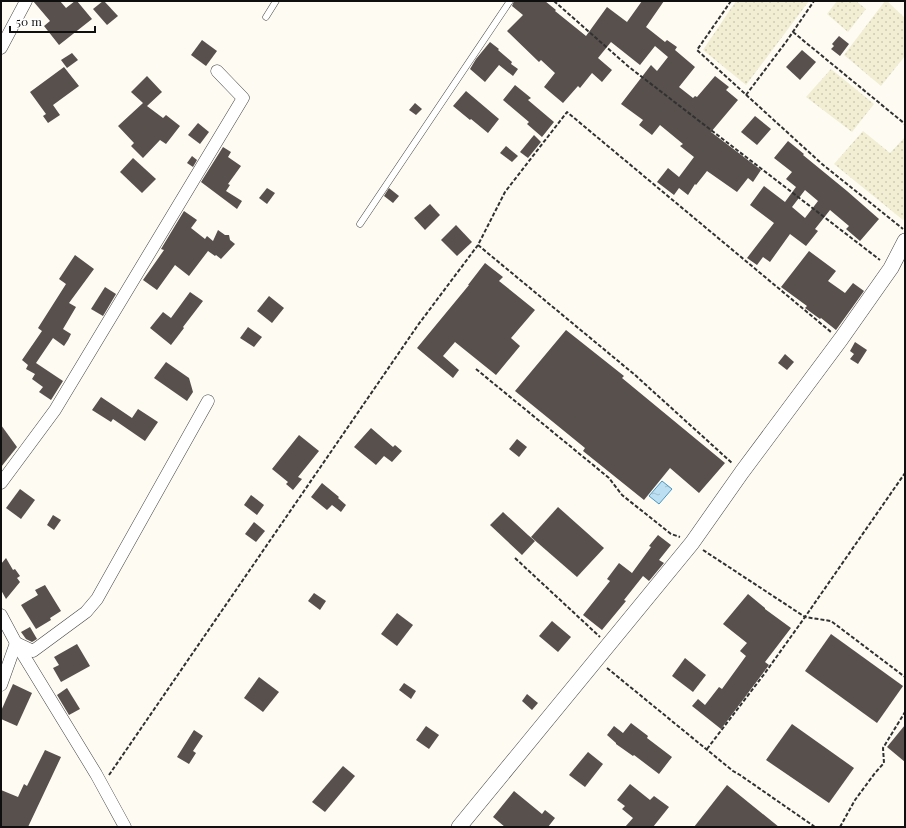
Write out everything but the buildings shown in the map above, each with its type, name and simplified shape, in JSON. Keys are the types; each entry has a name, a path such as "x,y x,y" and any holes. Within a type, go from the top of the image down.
{"street":[{"path":"1,48 26,1"},
{"path":"1,483 55,410 243,98 217,71"},
{"path":"459,827 692,543 742,472 841,339 891,268 905,241"},
{"path":"16,643 33,650 86,612 97,599 208,401"},
{"path":"1,615 16,643 88,761 125,827"},
{"path":"1,685 16,643"}],"lane":[{"path":"266,17 276,1"},
{"path":"360,224 510,1"}],"path":[{"path":"554,1 629,67 891,268"},
{"path":"731,1 697,50 822,164 905,231"},
{"path":"746,95 814,1"},
{"path":"793,32 905,124"},
{"path":"108,776 418,325 478,244 505,192 567,112 841,339"},
{"path":"478,244 635,375 742,472"},
{"path":"476,369 609,478 622,495 671,534 692,543 805,617 831,621 905,677"},
{"path":"707,749 765,673 905,473"},
{"path":"515,558 608,644"},
{"path":"596,660 733,771 815,827"},
{"path":"840,827 855,800 884,763 884,748 905,712"}],"shaded area":[{"path":"736,1 809,1 746,85 703,50"},
{"path":"837,1 856,1 866,9 848,32 827,14"},
{"path":"885,1 887,1 905,18 905,56 881,86 844,55"},
{"path":"831,69 874,104 852,132 806,97"},
{"path":"863,131 890,153 905,137 905,218 903,220 834,164"}],"water":[{"path":"662,481 672,489 659,504 649,496"}]}
